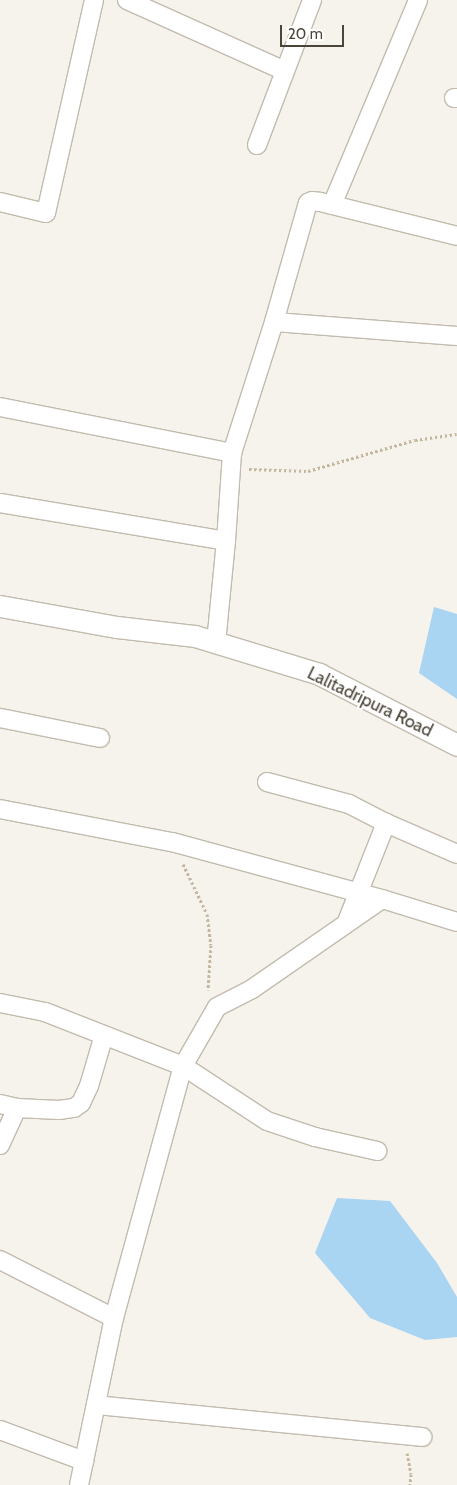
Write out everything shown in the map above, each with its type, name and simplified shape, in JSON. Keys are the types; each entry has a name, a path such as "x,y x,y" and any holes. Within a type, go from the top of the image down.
{"street":[{"path":"0,202 46,213 94,0"},
{"path":"127,0 285,71"},
{"path":"257,145 312,0"},
{"path":"332,205 418,0"},
{"path":"216,643 226,541 231,460 274,322 308,203 312,201 332,205 457,236"},
{"path":"274,322 457,336"},
{"path":"0,406 231,460"},
{"path":"0,503 226,541"},
{"name":"Lalitadripura Road","path":"0,606 117,628 195,636 319,674 457,745"},
{"path":"0,718 100,738"},
{"path":"267,782 349,804 386,823 457,854"},
{"path":"0,808 172,842 359,891 457,922"},
{"path":"346,924 386,823"},
{"path":"79,1485 114,1318 183,1066 217,1007 252,988 382,899"},
{"path":"0,1003 45,1012 183,1066 267,1121 315,1136 377,1151"},
{"path":"0,1144 9,1106 59,1110 74,1108 81,1103 89,1086 104,1035"},
{"path":"0,1260 114,1318"},
{"path":"96,1405 422,1437"},
{"path":"0,1430 84,1461"}],"path":[{"path":"231,460 265,471 308,471 415,440 457,434"},
{"path":"172,842 207,914 210,945 209,1020"},
{"path":"403,1435 411,1474 410,1485"}],"water":[{"path":"434,607 457,614 457,699 419,673"},
{"path":"337,1198 390,1201 437,1263 457,1297 457,1337 425,1340 370,1318 315,1253"}]}
